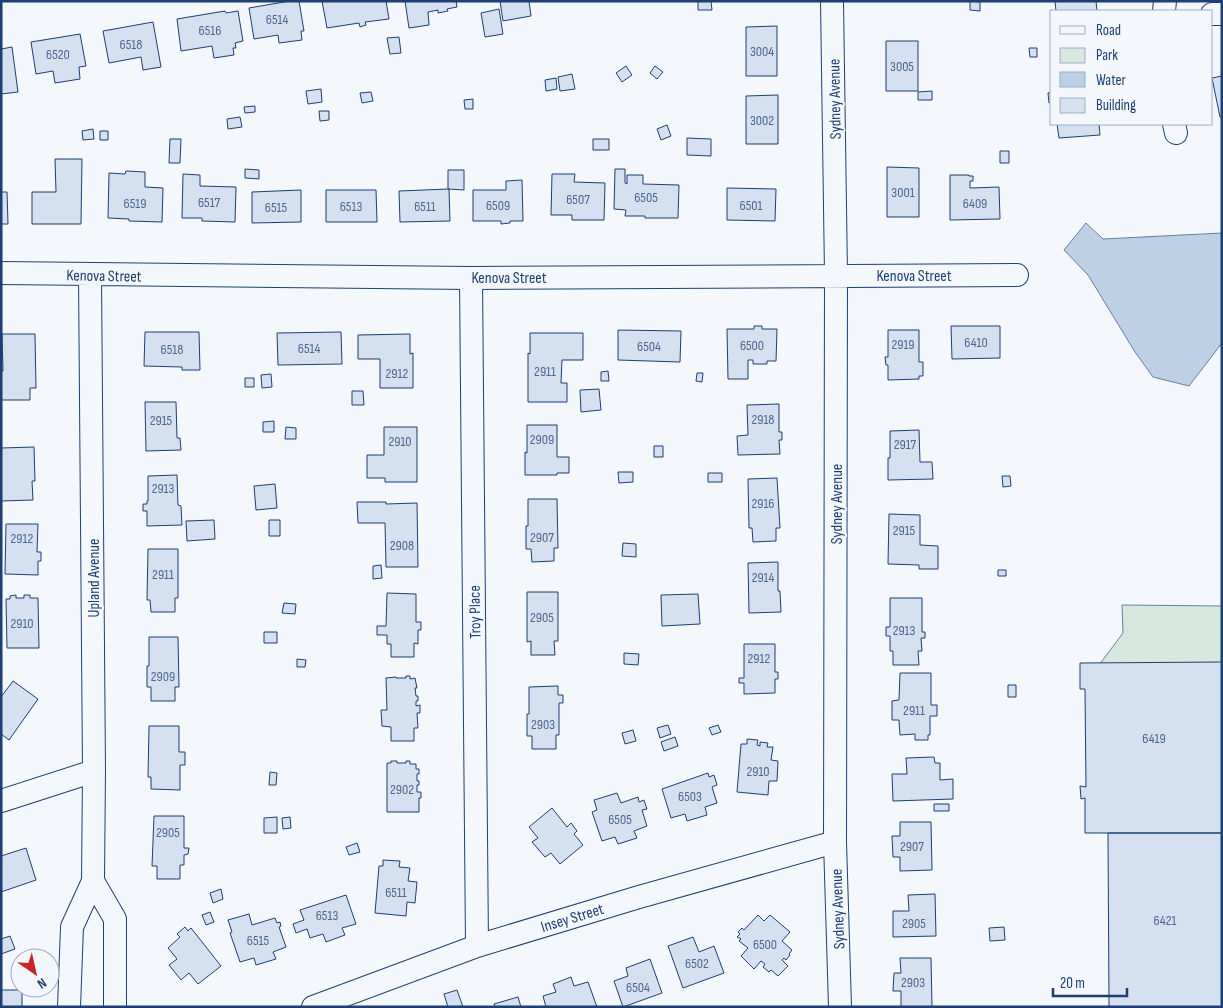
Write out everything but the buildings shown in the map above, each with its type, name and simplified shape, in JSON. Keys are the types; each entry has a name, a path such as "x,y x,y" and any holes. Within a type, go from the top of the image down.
{"street":[{"name":"Sydney Avenue","path":"832,1 836,276 835,842 840,1007"},
{"name":"Kenova Street","path":"1,273 471,278 1017,274"},
{"name":"Upland Avenue","path":"69,1007 72,927 93,881 94,771 90,275"},
{"name":"Troy Place","path":"471,278 478,946"},
{"path":"1,801 94,771"},
{"name":"Insey Street","path":"313,1007 478,946 640,896 835,842"},
{"path":"93,881 115,919 115,1007"}],"green space":[{"path":"1122,605 1222,606 1222,664 1099,665 1123,633"}],"water":[{"path":"1086,223 1103,239 1222,233 1222,343 1189,386 1153,377 1135,352 1088,275 1064,250"}]}
